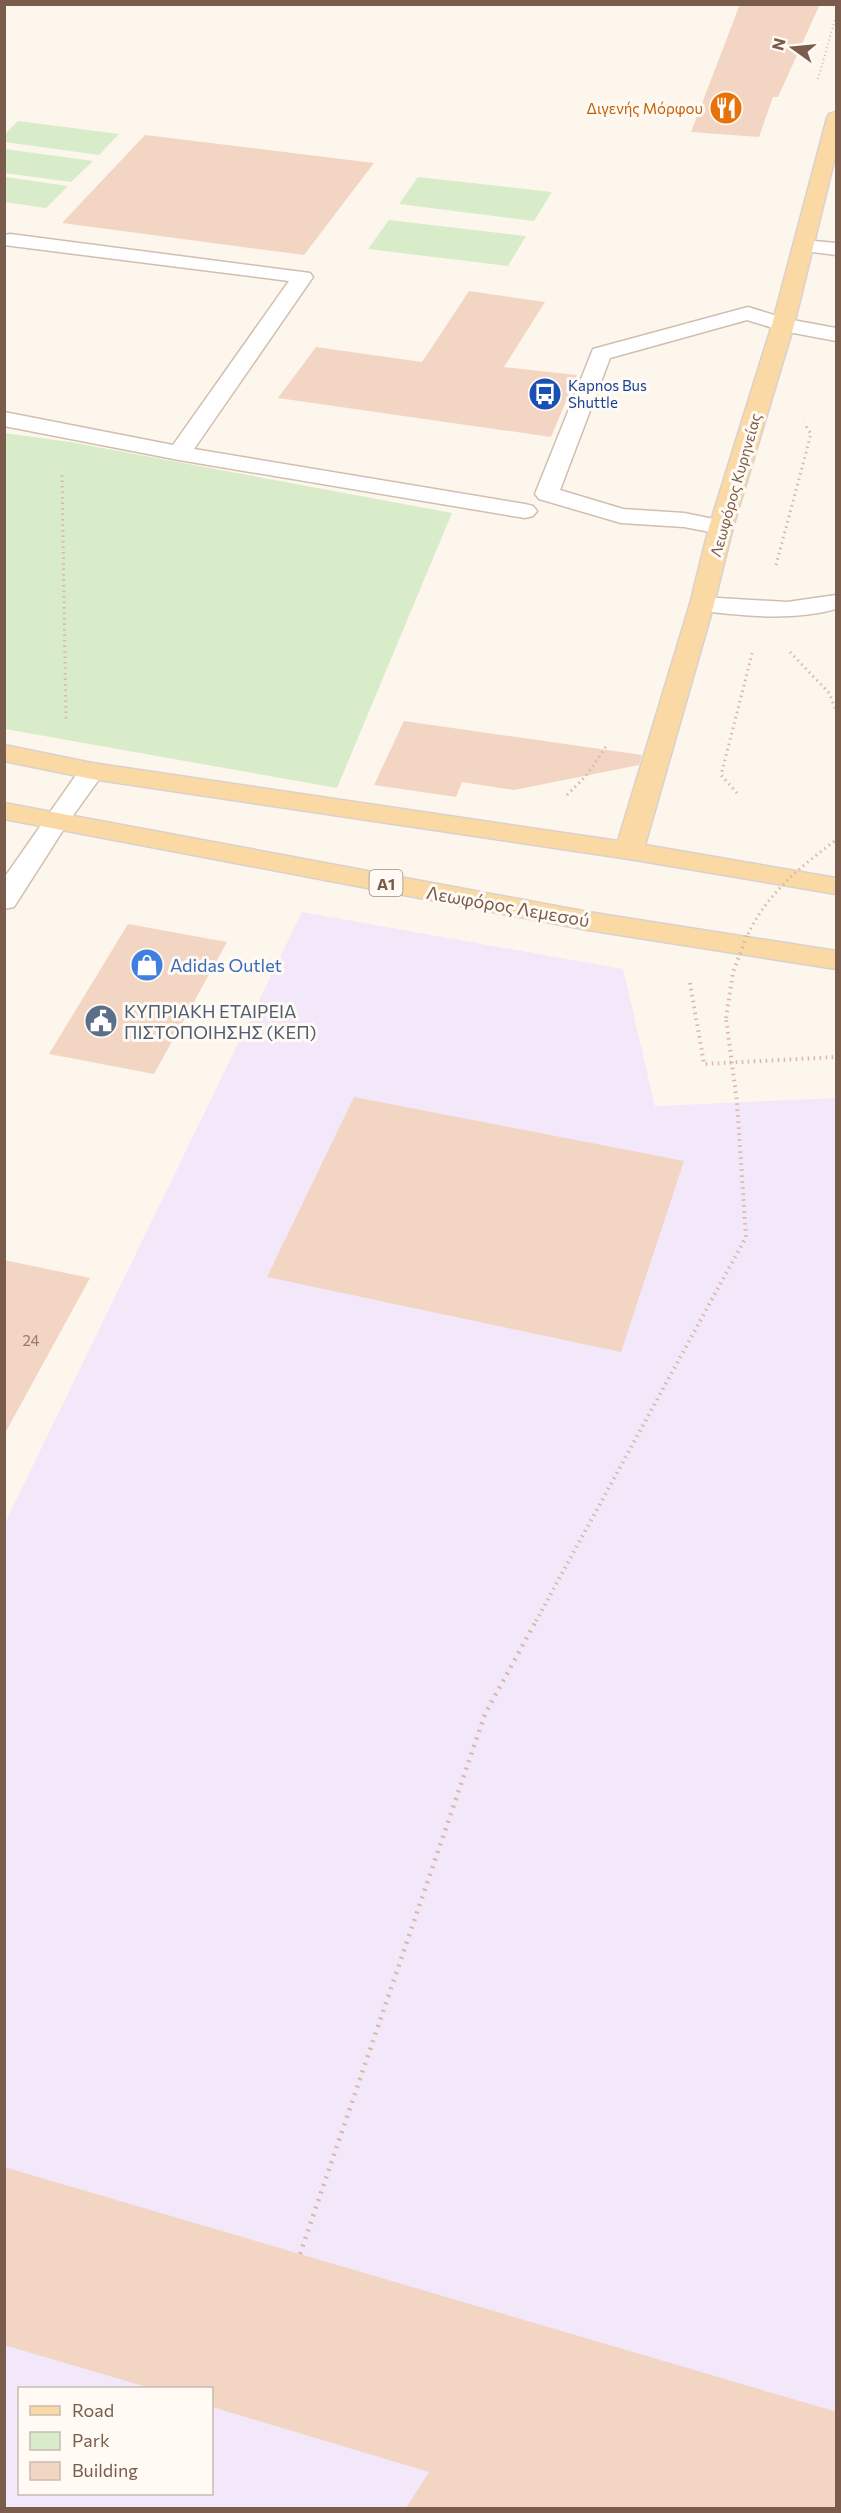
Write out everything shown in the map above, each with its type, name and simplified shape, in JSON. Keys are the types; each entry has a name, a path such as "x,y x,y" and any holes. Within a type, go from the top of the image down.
{"main road":[{"name":"Λεωφόρος Κυρηνείας","path":"629,851 702,604 721,526 783,326 837,118"},
{"path":"4,753 93,771 629,851 837,886"},
{"name":"Λεωφόρος Λεμεσού","path":"4,812 588,921 837,960"}],"street":[{"path":"10,240 303,277 179,453"},
{"path":"804,246 837,249"},
{"path":"721,526 684,520 621,516 547,494 601,354 748,313 783,326 837,335"},
{"path":"4,419 179,453 525,511"},
{"path":"702,604 779,611 824,606 837,602"},
{"path":"4,901 55,822 93,771"}],"path":[{"path":"737,793 721,774 811,434 799,414"},
{"path":"61,429 66,720"},
{"path":"789,651 829,693 837,710"},
{"path":"300,2254 484,1714 746,1237 737,1102 726,1018 733,973 753,921 777,890 803,863 837,840"},
{"path":"688,975 704,1064 837,1057"}],"shaded area":[{"path":"302,912 623,969 655,1106 836,1098 836,2508 5,2508 4,1525"}],"green space":[{"path":"18,121 119,134 99,155 5,142 5,134"},
{"path":"5,149 93,161 71,182 5,173"},
{"path":"5,177 68,186 46,208 5,202"},
{"path":"418,177 552,192 534,221 399,204"},
{"path":"389,220 526,236 508,266 368,249"},
{"path":"4,433 70,442 452,513 337,788 5,729"}],"building":[{"path":"740,4 820,4 778,97 773,97 759,137 691,132"},
{"path":"145,135 374,163 304,255 62,223"},
{"path":"469,291 545,302 504,367 577,375 551,437 278,398 316,347 422,362"},
{"path":"404,721 642,755 639,765 514,790 462,782 456,797 374,785"},
{"path":"128,924 227,942 154,1074 49,1054"},
{"path":"354,1097 684,1161 621,1352 267,1277"},
{"path":"4,1260 90,1278 4,1435"},
{"path":"4,2167 837,2412 837,2508 406,2508 429,2472 213,2407 213,2387 147,2387 4,2345"}],"place":[{"name":"Διγενής Μόρφου","path":"726,108"},
{"name":"Kapnos Bus Shuttle","path":"545,394"},
{"name":"Adidas Outlet","path":"147,965"},
{"name":"ΚΥΠΡΙΑΚΗ ΕΤΑΙΡΕΙΑ ΠΙΣΤΟΠΟΙΗΣΗΣ (ΚΕΠ)","path":"101,1021"}]}
